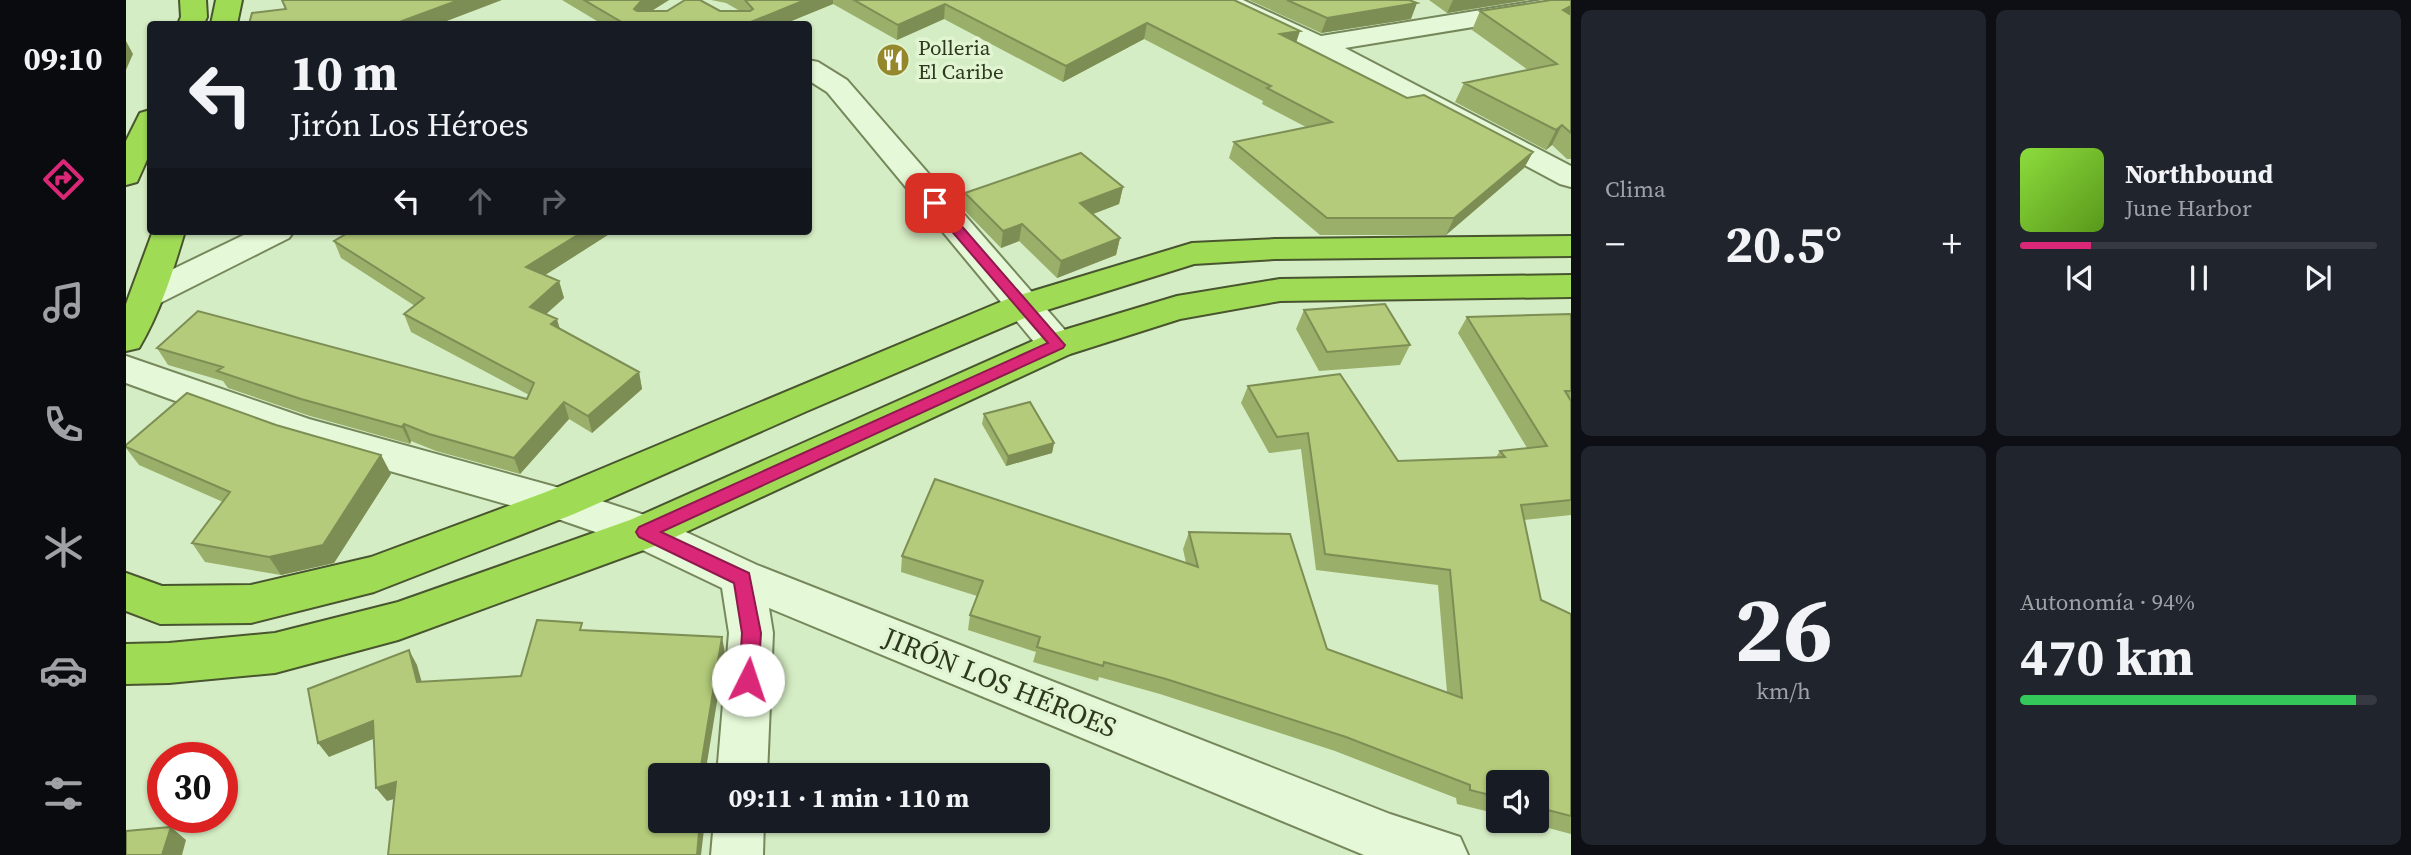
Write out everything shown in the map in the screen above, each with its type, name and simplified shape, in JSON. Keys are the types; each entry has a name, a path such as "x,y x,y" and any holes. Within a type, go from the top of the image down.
{"highway":[{"path":"192,21 193,0"},
{"path":"225,21 229,0"},
{"path":"126,176 147,126"},
{"path":"126,339 148,295 168,235"},
{"path":"126,591 160,605 251,604 374,573 559,503 1022,306 1192,254 1275,249 1571,246"},
{"path":"126,664 169,663 275,653 398,621 645,532 1057,345 1177,308 1280,290 1571,286"}],"street":[{"path":"1223,0 1318,44 1571,178"},
{"path":"1318,44 1571,3"},
{"path":"812,70 837,86 1057,345"},
{"path":"148,295 270,235"},
{"name":"JIRÓN LOS HÉROES","path":"126,369 302,432 559,503 645,532 742,578 1390,840 1442,855"},
{"path":"742,578 751,633 743,763"},
{"path":"737,855 738,833"}],"building":[{"path":"282,0 459,0 402,21 250,21 252,13 286,9"},
{"path":"584,0 642,0 634,9 637,11 667,11 685,0 700,0 720,11 750,11 753,9 745,0 805,0 753,21 620,21"},
{"path":"854,0 1234,0 1300,31 1280,34 1407,98 1424,95 1533,152 1454,218 1327,218 1234,142 1332,122 1267,88 1271,86 1147,23 1066,66 945,4 898,25"},
{"path":"1287,0 1409,0 1417,3 1327,18"},
{"path":"1551,0 1571,0 1571,6 1563,10 1571,15 1571,133 1562,125 1556,130 1464,83 1557,64 1480,11"},
{"path":"1081,153 1123,187 1080,203 1120,238 1061,261 1022,224 1003,231 965,193"},
{"path":"344,235 578,235 526,267 559,281 530,307 557,319 551,324 639,372 588,416 564,402 514,458 429,434 404,424 402,427 301,399 217,371 223,367 157,348 198,311 527,399 534,383 404,314 424,298 334,241"},
{"path":"1385,304 1410,345 1327,352 1304,310"},
{"path":"1571,314 1571,391 1565,391 1571,401 1571,500 1521,505 1541,600 1571,614 1571,816 1549,810 1549,770 1486,770 1486,794 1470,790 1470,785 1346,737 1166,679 1104,662 1103,666 1037,647 1040,637 970,615 983,581 902,556 935,479 1198,567 1189,532 1290,534 1327,649 1462,698 1450,570 1325,554 1308,433 1277,437 1248,386 1340,374 1398,461 1505,457 1500,451 1547,446 1467,317"},
{"path":"187,393 276,425 381,455 323,545 269,557 192,543 230,492 126,447"},
{"path":"1030,402 1054,443 1008,456 984,414"},
{"path":"537,620 582,623 580,630 722,637 701,763 648,763 648,833 699,833 697,855 388,855 396,782 376,788 373,721 318,743 308,689 409,650 417,682 521,676"},
{"path":"147,829 147,833 169,833 162,855 126,855 126,831"}],"place":[{"name":"Polleria El Caribe","path":"893,60"}],"route":[{"path":"748,680 751,633 742,578 645,532 1057,345 935,203"}]}
